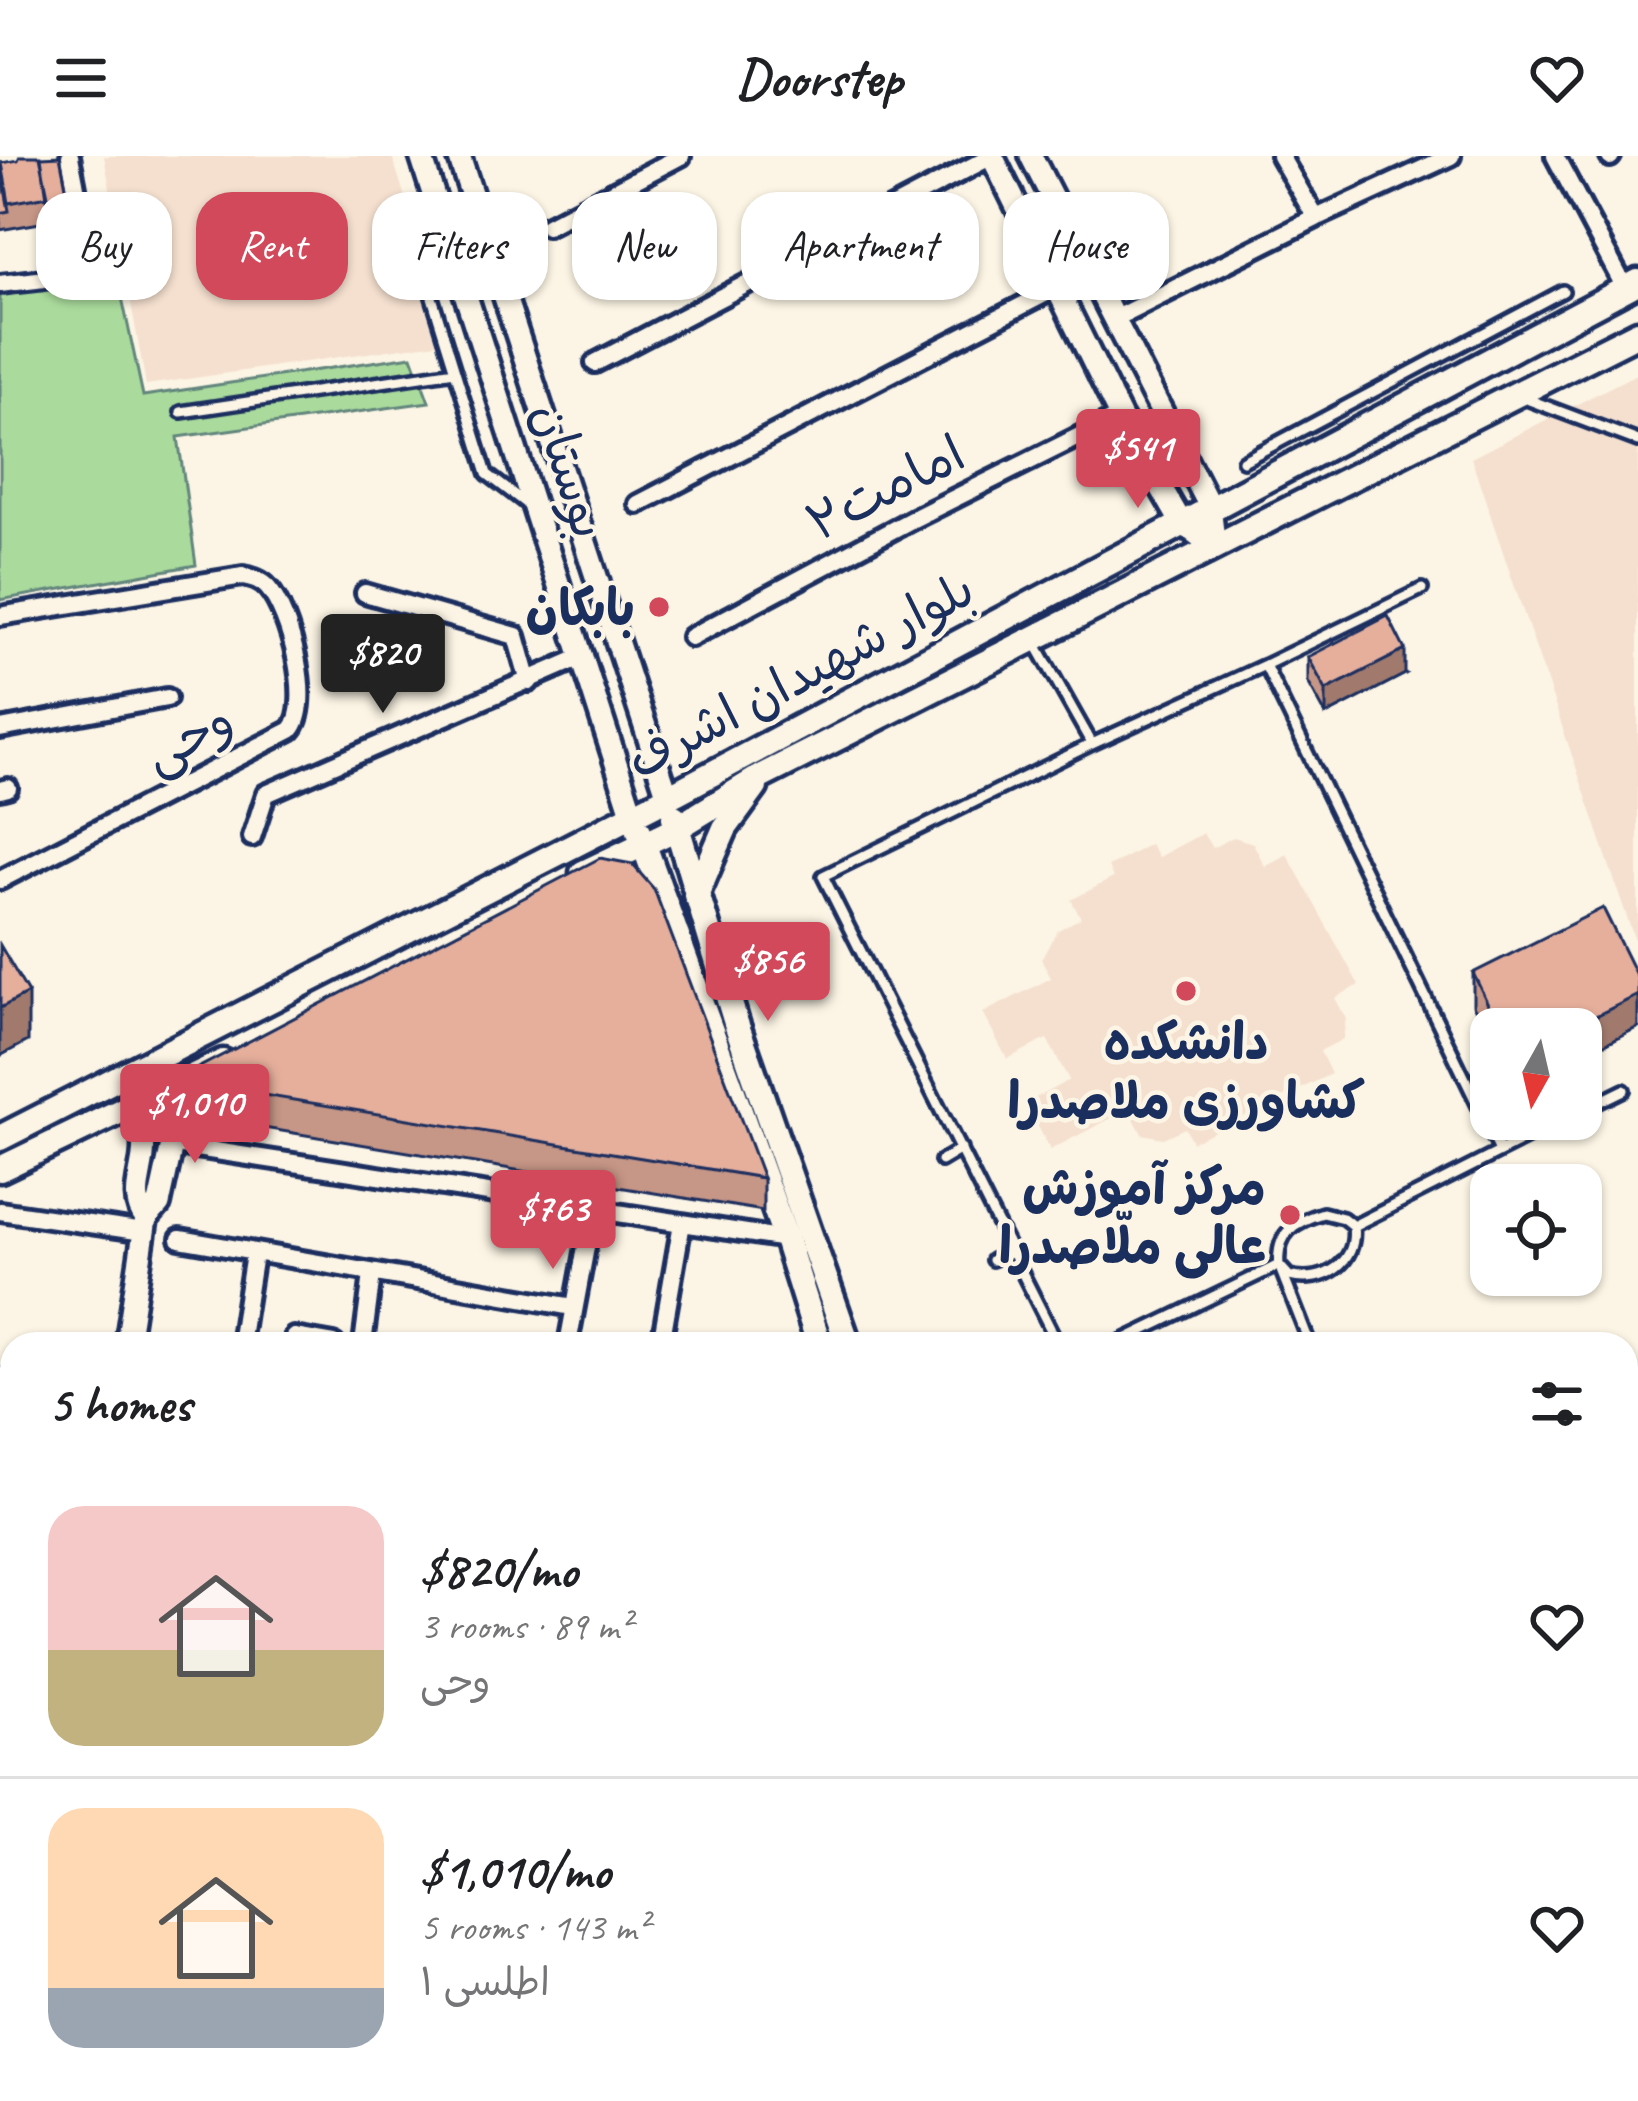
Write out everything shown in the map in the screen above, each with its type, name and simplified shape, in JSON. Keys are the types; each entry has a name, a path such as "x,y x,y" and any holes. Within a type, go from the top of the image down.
{"main road":[{"name":"بلوار شهیدان اشرف","path":"0,1138 668,797 1210,507 1296,447 1504,352 1632,285"},
{"name":"بلوار شهیدان اشرف","path":"603,891 560,891 762,776 1638,333"},
{"path":"696,895 725,828 762,776"},
{"path":"668,797 736,1023 844,1332"},
{"path":"632,813 815,1332"},
{"path":"639,901 675,934"},
{"path":"0,1168 248,1048"}],"street":[{"path":"0,284 67,273 82,256 70,156"},
{"name":"بوستان","path":"421,156 433,192"},
{"name":"بوستان","path":"459,156 668,797"},
{"path":"548,225 681,156"},
{"path":"595,363 992,156 1010,192"},
{"path":"1031,156 1210,507 1216,548"},
{"path":"1280,156 1316,218"},
{"path":"1114,319 1451,156"},
{"path":"1555,156 1632,285"},
{"name":"بوستان","path":"468,300 632,813"},
{"path":"638,504 1031,300"},
{"path":"1062,300 1120,416 1181,522 1216,548"},
{"name":"امامت۲","path":"691,637 1120,416"},
{"name":"وحی","path":"0,616 243,576 259,580 271,590 295,653 303,710 291,730 0,880"},
{"path":"365,593 516,636 530,682"},
{"path":"572,619 605,605"},
{"path":"252,837 266,794 584,656"},
{"path":"0,729 167,698"},
{"path":"129,1332 145,1226 159,1204 186,1081"},
{"path":"124,1110 136,1119 145,1143 137,1204 145,1226"},
{"path":"170,1144 785,1239"},
{"path":"570,1332 592,1209"},
{"path":"0,1211 145,1226"},
{"path":"663,1332 682,1223"},
{"path":"181,1239 573,1307"},
{"path":"242,1332 254,1254"},
{"path":"365,1332 372,1274"}],"lane":[{"path":"1243,461 1296,447 1563,291"},
{"path":"433,300 487,473 537,513"},
{"path":"1492,329 1504,352"},
{"path":"181,412 455,370"},
{"path":"1519,396 1638,441"},
{"path":"1052,1332 823,876 836,863 986,790 1422,589"},
{"path":"1033,640 1092,744"},
{"path":"1264,665 1500,1151"},
{"path":"1155,698 1163,711"},
{"path":"1602,1101 1624,1090"},
{"path":"1353,1226 1522,1140"},
{"path":"941,1161 961,1149"},
{"path":"1279,1265 1298,1278 1334,1272 1348,1258 1355,1241 1353,1226 1323,1213 1301,1219 1281,1240 1279,1265 1305,1332"},
{"path":"992,1260 1012,1252"},
{"path":"1140,1332 1279,1265"}],"shaded area":[{"path":"104,156 392,156 403,192 372,192 372,300 438,300 451,341 146,385 130,300 172,300 172,192 111,192"},
{"path":"1638,373 1638,950 1471,458"},
{"name":"دانشکده کشاورزی ملاصدرا","path":"1203,833 1212,848 1234,837 1253,843 1265,866 1287,854 1359,985 1335,998 1346,1018 1343,1039 1320,1051 1331,1074 1192,1142 1185,1128 1163,1138 1142,1134 1129,1109 1050,1150 1026,1103 1069,1080 1047,1039 1007,1059 983,1013 1051,978 1041,959 1058,930 1081,918 1071,900 1113,878 1108,867 1150,844 1158,857"}],"green space":[{"path":"36,283 36,300 123,300 143,396 412,356 429,402 178,437 196,565 0,600 0,290"}],"building":[{"path":"40,156 47,192 9,203 2,163"},
{"path":"60,156 67,192 46,192 41,157"},
{"path":"0,172 9,211 0,213"},
{"path":"1388,616 1405,650 1326,690 1308,657"},
{"path":"600,858 632,864 654,889 763,1178 198,1084 194,1070"},
{"path":"1603,908 1638,979 1638,995 1602,1013 1602,1008 1490,1008 1473,973"},
{"path":"0,945 28,993 0,1008"}],"place":[{"name":"بابکان","path":"659,607"},
{"name":"دانشکده کشاورزی ملاصدرا","path":"1186,991"},
{"name":"مرکز آموزش عالی ملّاصدرا","path":"1290,1215"}]}
